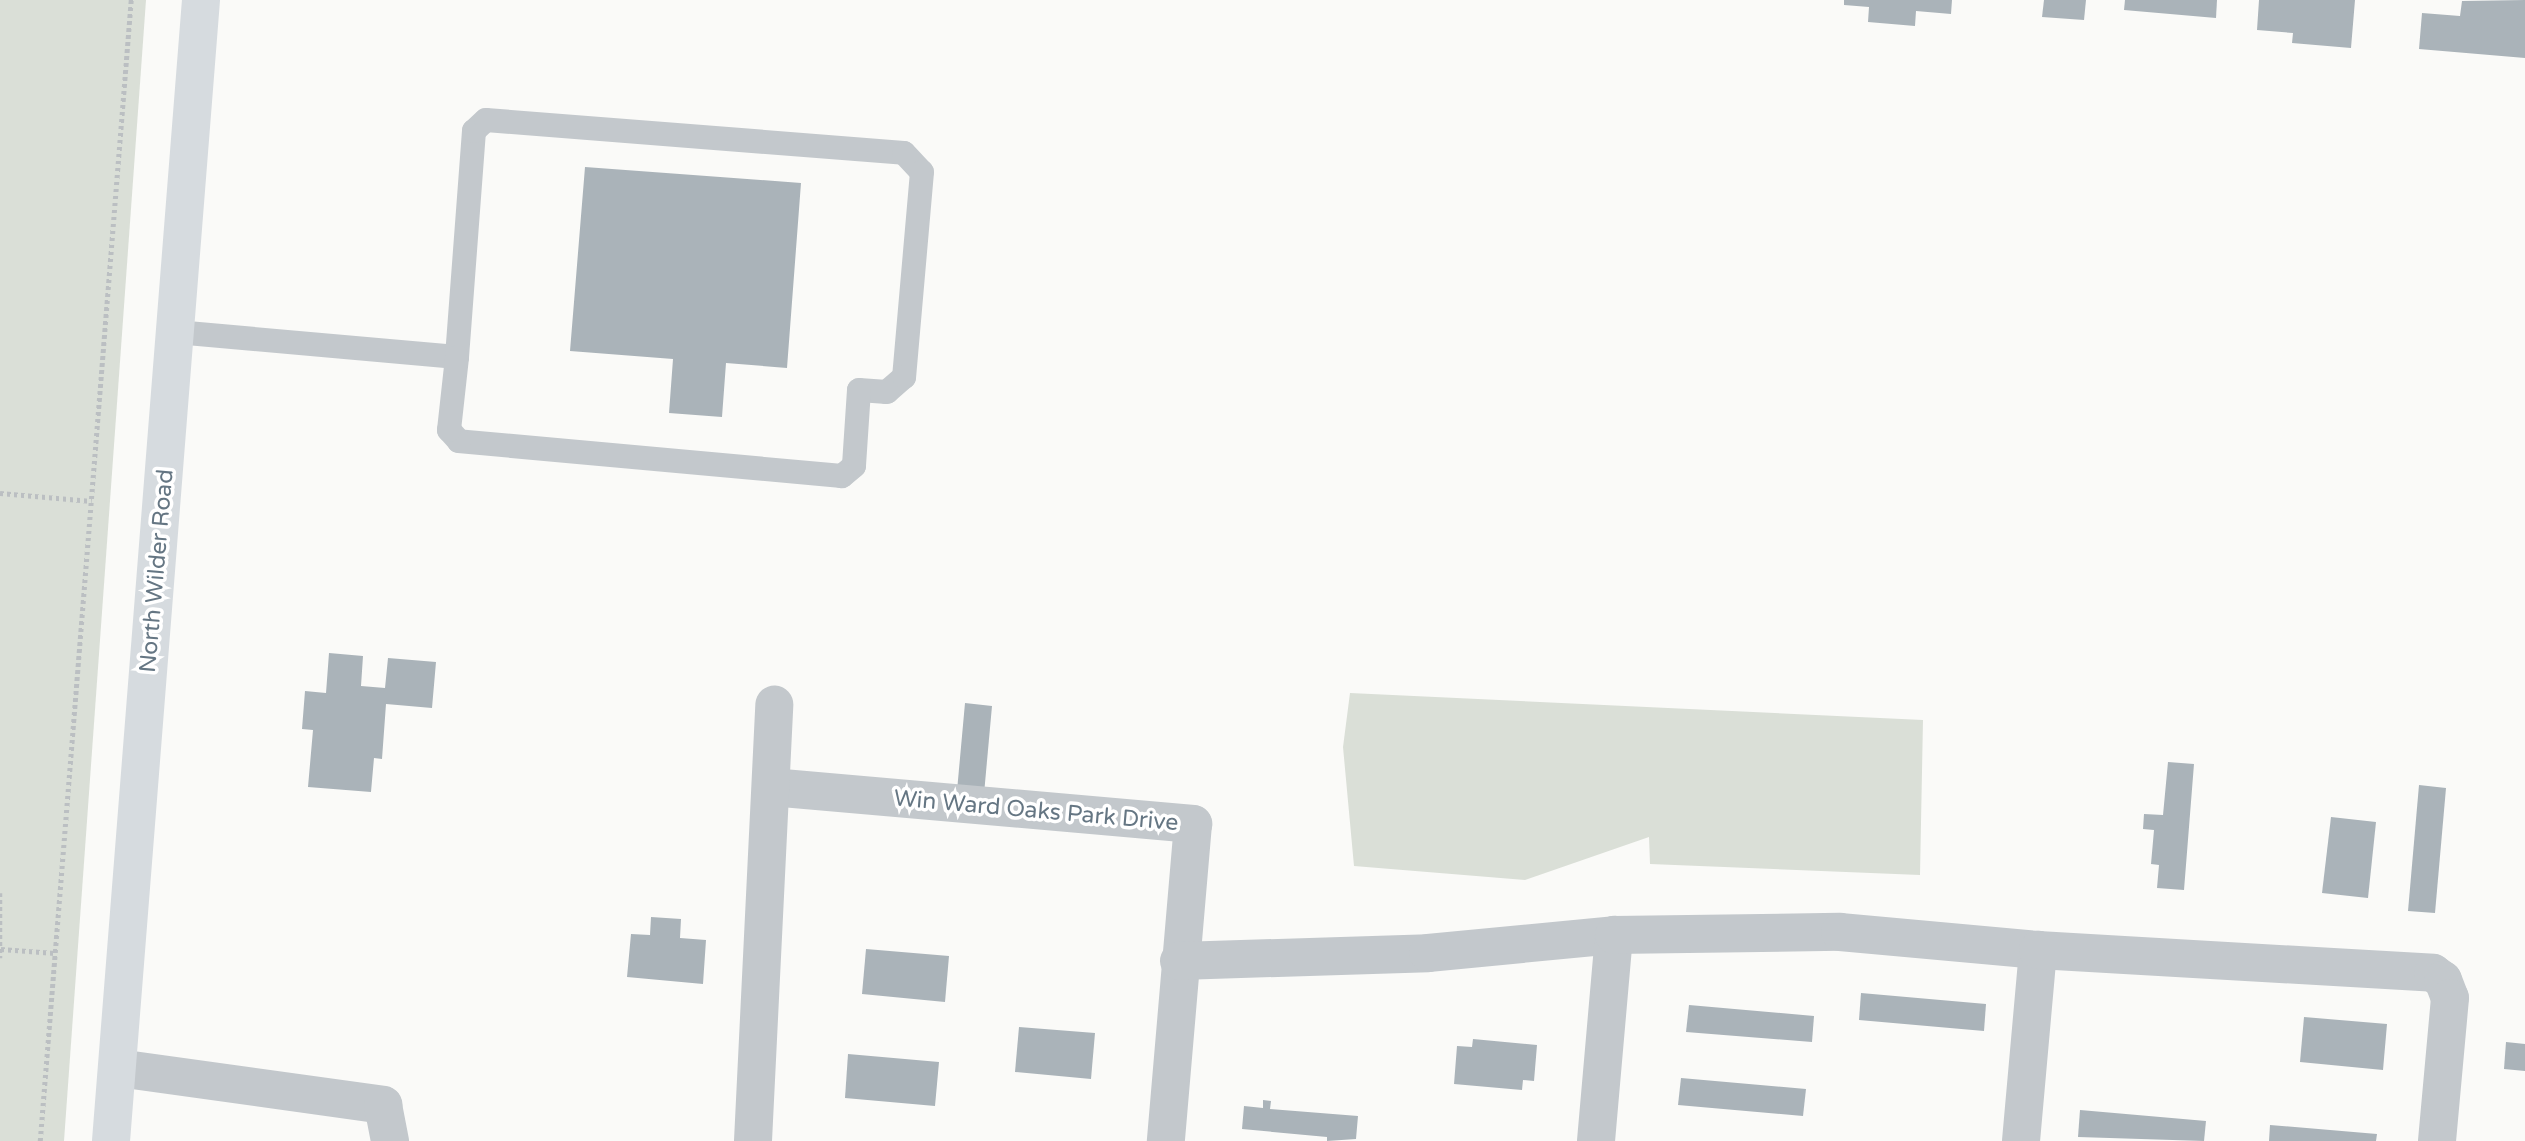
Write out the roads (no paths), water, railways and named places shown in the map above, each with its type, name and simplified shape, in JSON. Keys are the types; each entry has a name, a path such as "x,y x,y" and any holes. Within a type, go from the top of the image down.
{"street":[{"name":"North Wilder Road","path":"111,1141 201,0"},
{"path":"753,1141 774,705"},
{"name":"Win Ward Oaks Park Drive","path":"771,787 1193,824 1179,961 1166,1141"},
{"path":"1179,961 1428,953 1614,935 1840,932 2038,950 2433,973 2443,980 2450,998 2437,1141"},
{"path":"1596,1141 1614,935"},
{"path":"2021,1141 2038,950"},
{"path":"118,1068 383,1105 390,1141"}],"lane":[{"path":"479,123 904,153 919,165 922,182 904,377 887,392 859,390 854,466 842,476 459,442 449,430 457,357 474,131 479,123"},
{"path":"176,332 457,357"}]}
